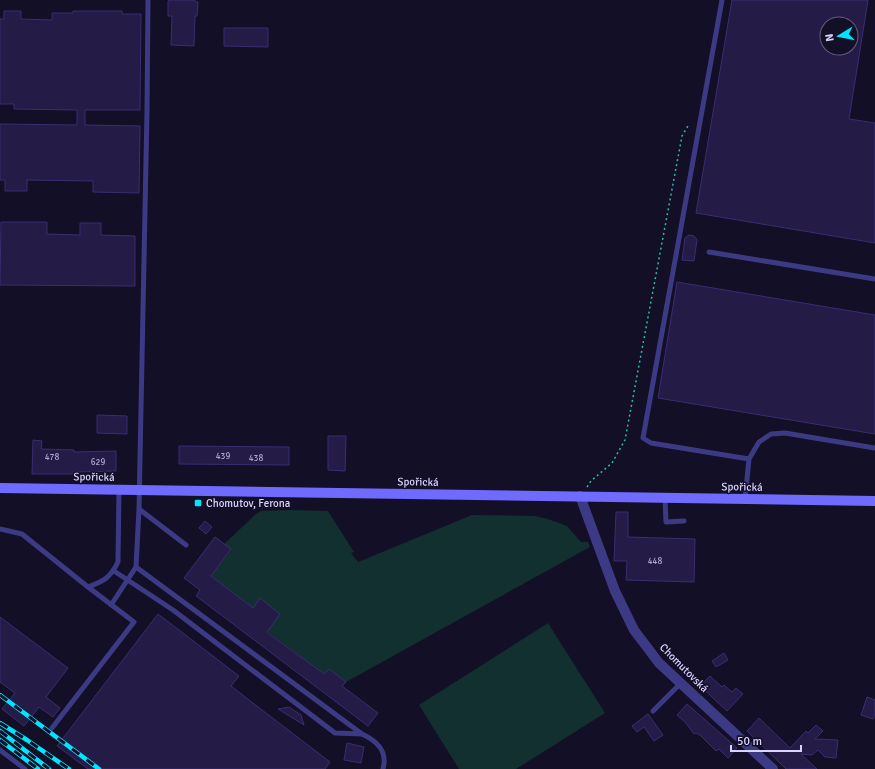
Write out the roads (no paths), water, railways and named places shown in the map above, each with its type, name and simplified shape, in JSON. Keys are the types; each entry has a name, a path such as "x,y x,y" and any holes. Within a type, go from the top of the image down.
{"street":[{"name":"Spořická","path":"0,488 875,501"},
{"name":"Chomutovská","path":"580,496 615,591 634,630 659,663 773,769"}],"lane":[{"path":"111,605 136,567 140,490 148,0"},
{"path":"722,0 643,438 651,443 749,459"},
{"path":"709,252 875,279"},
{"path":"746,499 749,459 759,442 771,434 785,433 875,448"},
{"path":"88,587 106,580 114,571 118,562 120,489"},
{"path":"665,498 666,522 684,521"},
{"path":"139,509 186,545"},
{"path":"0,529 22,534 134,622 52,728"},
{"path":"136,567 362,734 373,739 381,748 385,759 383,769"},
{"path":"114,571 173,610 335,733 362,734"},
{"path":"653,711 681,683"},
{"path":"0,750 25,769"}],"railway":[{"path":"0,695 99,769"},
{"path":"0,723 69,769"},
{"path":"0,731 49,769"},
{"path":"0,740 38,769"}],"place":[{"name":"Chomutov, Ferona","path":"198,503"}]}
